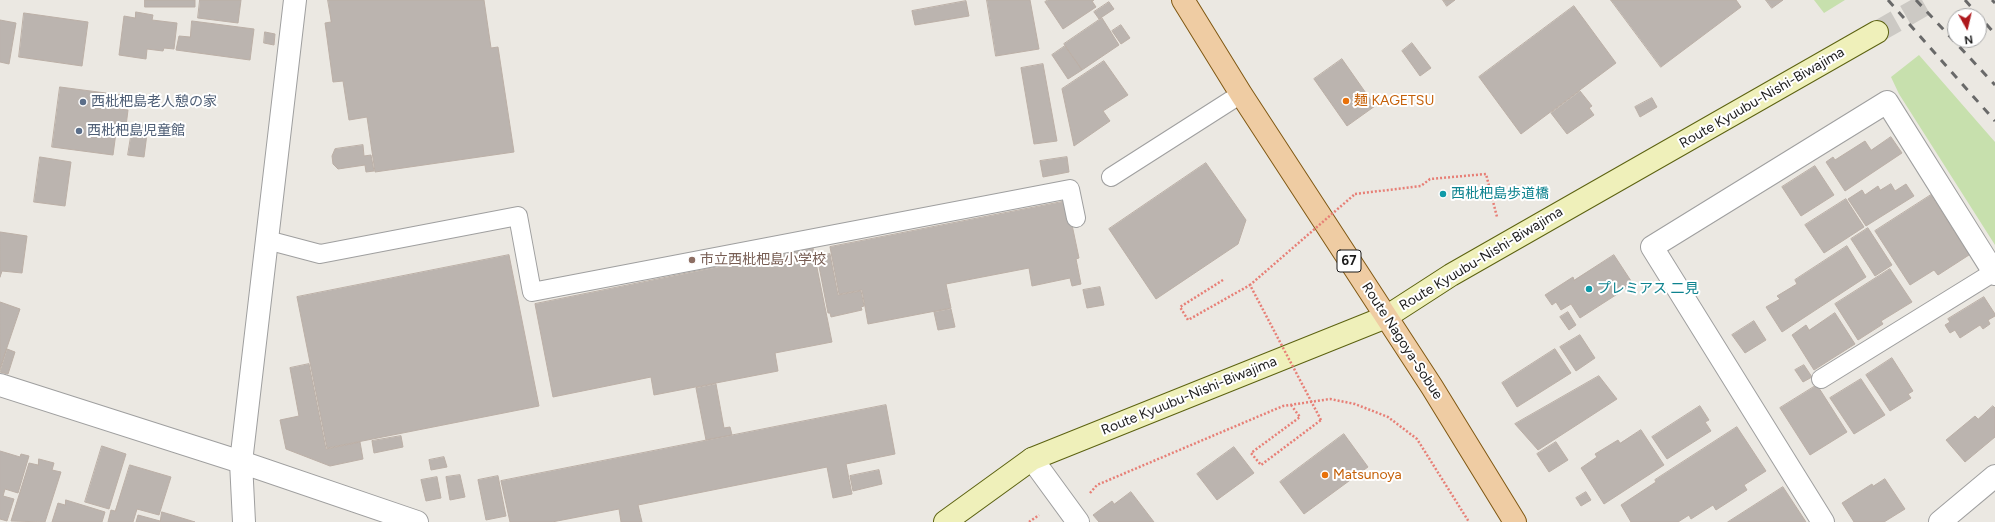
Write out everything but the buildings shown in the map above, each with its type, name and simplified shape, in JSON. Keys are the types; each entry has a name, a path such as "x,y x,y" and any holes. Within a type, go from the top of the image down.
{"main road":[{"name":"Route Nagoya-Sobue","path":"1183,0 1241,94 1432,387 1515,522"},
{"name":"Route Kyuubu-Nishi-Biwajima","path":"945,522 1032,459 1386,317 1451,275 1877,32"}],"street":[{"path":"244,522 241,462 295,0"},
{"path":"1823,522 1652,247 1886,102 1994,273"},
{"path":"0,385 241,462 417,522"},
{"path":"1032,459 1073,514"},
{"path":"1940,522 1995,476"}],"lane":[{"path":"1110,177 1241,94"},
{"path":"267,240 320,254 518,216 532,292 1070,189 1076,218"},
{"path":"1821,379 1994,273"}],"path":[{"path":"1223,280 1180,307 1188,320 1250,285 1355,194 1421,186 1430,179 1486,174 1497,217"},
{"path":"1250,285 1321,420 1261,465 1251,453 1300,416 1291,405"},
{"path":"1029,522 1039,515 1073,514 1082,501 1097,486 1283,406 1330,399 1355,404 1388,417 1417,439 1469,522"}],"green space":[{"path":"1814,0 1845,0 1824,13"},
{"path":"1919,55 1995,142 1995,245 1899,94 1891,77"}],"tunnel":[{"path":"1877,32 1933,0"}],"railway":[{"path":"1888,0 1995,121"},
{"path":"1916,0 1995,85"},
{"path":"1965,0 1995,34"},
{"path":"1992,0 1995,3"}],"place":[{"name":"麺 KAGETSU","path":"1346,101"},
{"name":"西枇杷島老人憩の家","path":"83,102"},
{"name":"西枇杷島児童館","path":"79,131"},
{"name":"西枇杷島歩道橋","path":"1443,194"},
{"name":"市立西枇杷島小学校","path":"692,260"},
{"name":"プレミアス 二見","path":"1589,289"},
{"name":"Matsunoya","path":"1325,475"}]}
